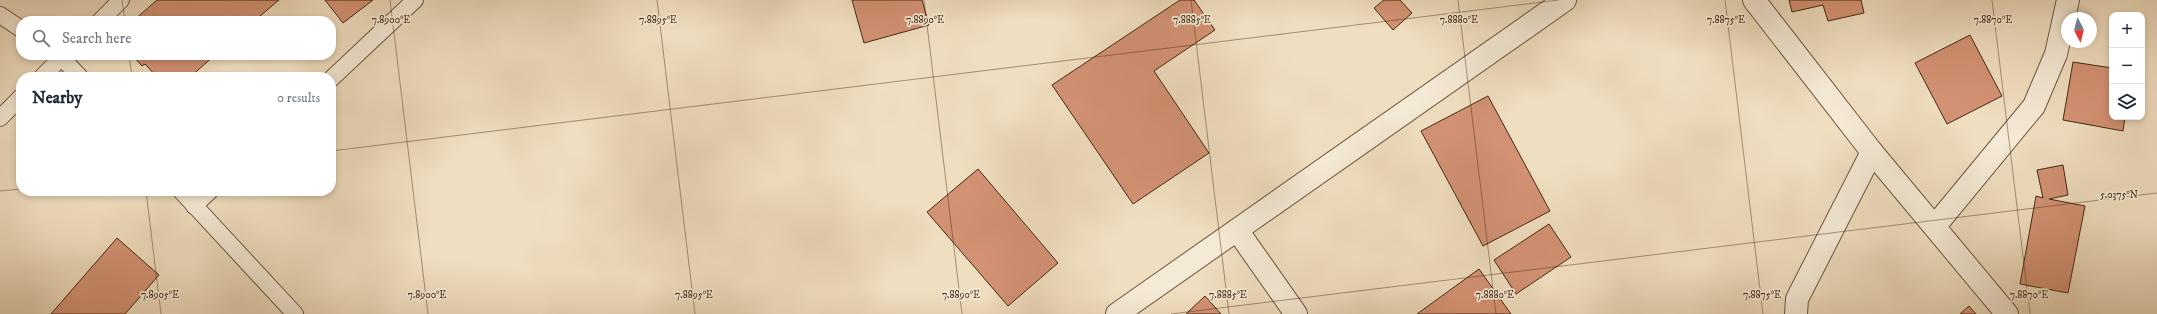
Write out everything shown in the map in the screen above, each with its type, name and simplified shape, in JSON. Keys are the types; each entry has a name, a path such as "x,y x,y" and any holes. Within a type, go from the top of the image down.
{"street":[{"path":"1117,314 1565,0"},
{"path":"1754,0 1872,152 2007,314"},
{"path":"1935,226 2034,106 2056,54 2068,0"},
{"path":"1796,314 1797,299 1872,152"},
{"path":"1237,230 1296,314"}],"lane":[{"path":"105,16 121,0"},
{"path":"336,73 415,0"},
{"path":"0,15 16,26"},
{"path":"47,72 58,60"},
{"path":"65,60 76,72"},
{"path":"0,118 16,102"},
{"path":"185,196 295,314"},
{"path":"194,206 205,196"}],"building":[{"path":"157,0 279,0 260,16 139,16"},
{"path":"325,0 373,0 343,23"},
{"path":"852,0 922,0 929,25 864,43"},
{"path":"1180,0 1194,0 1215,30 1154,71 1209,153 1133,204 1052,85"},
{"path":"1384,0 1400,0 1412,13 1393,30 1374,8"},
{"path":"1789,0 1861,0 1864,13 1828,21 1823,5 1792,12"},
{"path":"1970,35 2002,96 1947,124 1915,63"},
{"path":"137,60 209,60 196,72 152,72 145,64 142,66"},
{"path":"2073,62 2109,68 2109,120 2125,120 2123,131 2063,120"},
{"path":"1488,96 1550,211 1483,246 1421,131"},
{"path":"2063,165 2068,195 2049,199 2085,206 2068,293 2020,284 2036,196 2043,198 2037,170"},
{"path":"978,169 1058,263 1008,306 927,212"},
{"path":"1549,224 1571,257 1516,294 1494,260"},
{"path":"117,238 159,275 125,314 51,314"},
{"path":"1479,269 1511,314 1417,314"},
{"path":"1205,296 1221,314 1186,314"},
{"path":"1969,306 1976,314 1960,314"}]}
